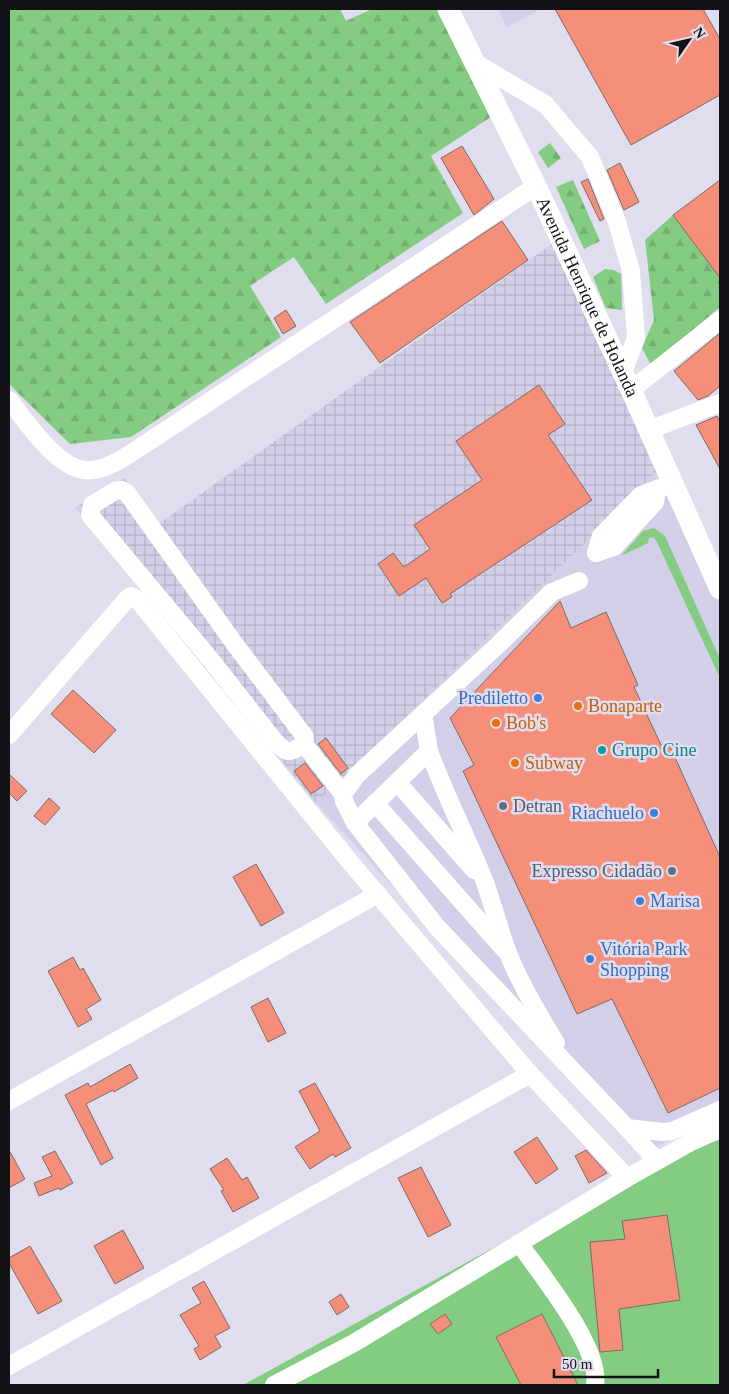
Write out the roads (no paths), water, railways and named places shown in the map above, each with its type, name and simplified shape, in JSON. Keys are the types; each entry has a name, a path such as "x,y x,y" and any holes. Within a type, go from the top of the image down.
{"main road":[{"name":"Avenida Henrique de Holanda","path":"448,9 536,186 649,430 661,490 720,589"}],"street":[{"path":"474,62 545,104 590,157 617,222 631,271 636,338 627,381"},
{"path":"9,400 37,436 62,461 78,470 91,470 108,465 136,450 536,186"},
{"path":"627,381 720,320"},
{"path":"649,430 720,403"},
{"path":"304,744 291,752 284,750 90,514 90,507 92,505 115,491 122,490 126,493 305,737 304,744 343,794 344,801 355,823 437,927 657,1161"},
{"path":"596,553 600,536 633,514 641,495 661,490"},
{"path":"343,794 356,776 499,644 552,592 579,581"},
{"path":"9,735 124,602 131,596 134,597 343,855 530,1074 627,1178"},
{"path":"211,660 234,642"},
{"path":"423,714 429,751 444,792 456,814 484,881 508,953 533,1005 580,1080"},
{"path":"355,823 429,751"},
{"path":"397,782 484,881"},
{"path":"375,803 508,953"},
{"path":"9,1101 378,894"},
{"path":"9,1366 530,1074"},
{"path":"627,1128 663,1132 672,1131 720,1110"},
{"path":"274,1385 354,1343 627,1178 691,1142 720,1129"},
{"path":"519,1243 586,1343 593,1361 594,1385"}],"place":[{"name":"Prediletto","path":"538,698"},
{"name":"Bonaparte","path":"578,706"},
{"name":"Bob's","path":"496,723"},
{"name":"Grupo Cine","path":"602,750"},
{"name":"Subway","path":"515,763"},
{"name":"Detran","path":"503,806"},
{"name":"Riachuelo","path":"654,813"},
{"name":"Expresso Cidadão","path":"672,871"},
{"name":"Marisa","path":"640,901"},
{"name":"Vitória Park Shopping","path":"590,959"}]}
